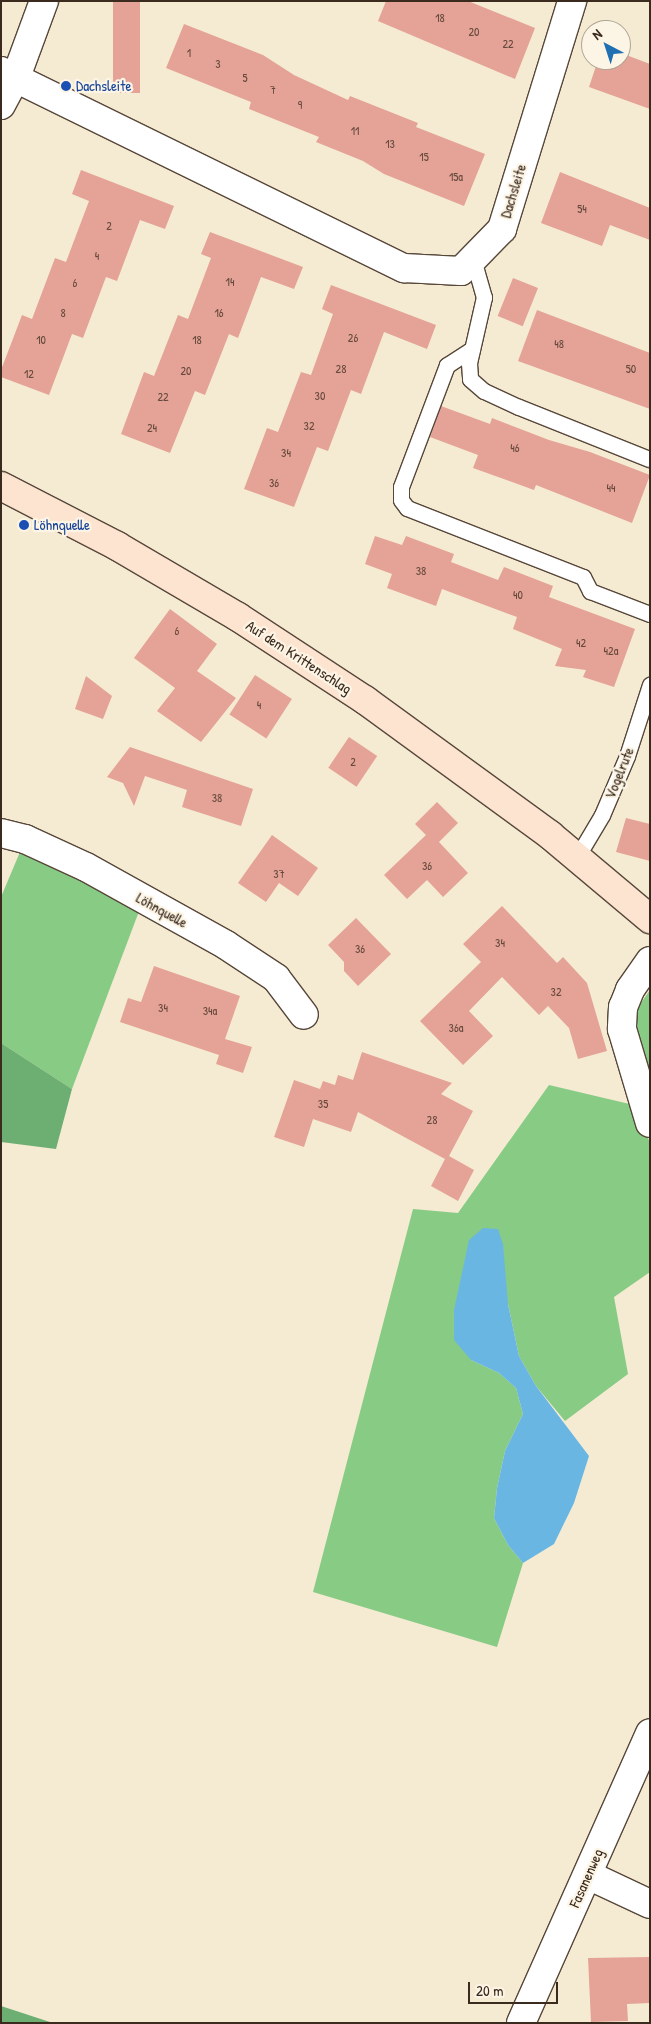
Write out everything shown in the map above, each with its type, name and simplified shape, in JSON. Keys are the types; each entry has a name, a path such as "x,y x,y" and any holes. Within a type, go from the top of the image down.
{"street":[{"path":"1,105 9,74 44,1"},
{"name":"Dachsleite","path":"9,74 404,268 461,271 502,229 572,1"},
{"name":"Auf dem Krittenschlag","path":"1,486 117,546 238,617 365,700 470,775 577,857 650,918"},
{"name":"Löhnquelle","path":"1,833 25,839 86,867 226,946 276,978 304,1015"},
{"path":"650,960 626,998 623,1007 622,1029 650,1123"},
{"name":"Fasanenweg","path":"521,2023 650,1734"},
{"path":"588,1875 650,1904"}],"lane":[{"path":"473,259 484,297 469,363 470,379 484,390 649,459"},
{"path":"472,349 447,365 401,487 401,500 407,508 575,573 583,577 590,591 650,614"},
{"name":"Vogelrute","path":"577,857 602,815 623,764 650,685"}],"green space":[{"path":"20,852 141,906 72,1089 1,1043 1,897"},
{"path":"650,990 650,1080 631,1017"},
{"path":"1,1043 72,1089 56,1149 1,1142"},
{"path":"549,1085 638,1106 650,1144 650,1272 614,1297 628,1374 565,1421 536,1386 519,1356 508,1304 471,1360 499,1373 516,1388 523,1414 505,1451 497,1488 494,1518 508,1545 523,1563 497,1647 313,1592 413,1209 458,1213"},
{"path":"1,2006 53,2023 1,2023"}],"water":[{"path":"483,1228 498,1229 503,1244 508,1304 519,1356 536,1386 589,1456 574,1503 554,1544 523,1563 508,1545 494,1518 497,1488 505,1451 523,1414 516,1388 499,1373 471,1360 454,1340 454,1310 469,1240"}],"building":[{"path":"113,1 140,1 140,93 113,93"},
{"path":"386,1 468,1 535,28 515,79 378,21"},
{"path":"184,24 263,55 294,75 348,100 350,96 418,123 416,127 485,154 464,206 384,174 363,161 316,142 319,137 249,109 251,102 166,68"},
{"path":"631,57 650,64 650,109 589,87 595,70 631,70"},
{"path":"81,170 174,206 165,229 140,220 117,281 106,277 83,338 72,334 49,395 1,377 1,370 22,315 32,319 55,258 66,262 89,201 72,194"},
{"path":"560,172 650,208 650,240 610,225 602,246 541,223"},
{"path":"210,232 303,267 294,289 261,277 238,338 229,334 205,395 195,391 170,453 121,434 144,372 154,376 178,315 188,319 211,258 201,254"},
{"path":"513,278 538,288 523,326 498,316"},
{"path":"331,285 436,325 427,349 384,332 361,394 351,390 328,451 317,447 294,507 244,489 267,428 278,432 301,372 311,375 333,314 322,309"},
{"path":"537,310 650,353 650,409 518,361"},
{"path":"441,406 490,424 492,418 650,475 632,523 536,485 534,490 473,468 478,455 430,437"},
{"path":"375,536 402,545 406,536 454,554 451,562 498,580 504,567 553,586 549,597 635,629 614,687 583,677 586,670 555,666 562,649 513,629 517,617 442,589 436,606 387,588 392,574 365,564"},
{"path":"170,609 217,644 197,671 236,698 201,742 157,711 175,688 134,658"},
{"path":"255,675 292,699 266,738 229,714"},
{"path":"86,676 112,696 103,719 75,709"},
{"path":"349,737 377,756 356,787 328,768"},
{"path":"130,747 253,789 241,826 182,807 187,790 145,776 134,806 123,783 107,777"},
{"path":"437,802 458,823 439,842 468,873 443,897 427,880 407,899 384,875 426,835 415,824"},
{"path":"626,818 650,824 650,861 616,852"},
{"path":"272,835 318,868 298,896 279,883 266,902 238,883"},
{"path":"502,906 557,963 563,957 587,983 607,1051 578,1059 569,1028 548,1006 539,1015 502,977 469,1011 493,1036 463,1065 420,1021 481,962 463,944"},
{"path":"356,918 391,954 358,986 344,971 344,962 328,945"},
{"path":"154,966 240,996 225,1039 252,1047 243,1073 216,1064 219,1055 120,1022 128,998 141,1002"},
{"path":"362,1052 452,1083 441,1094 473,1111 449,1156 474,1170 458,1201 431,1186 445,1159 358,1112 351,1132 313,1119 304,1147 274,1137 294,1080 320,1089 323,1081 335,1085 338,1075 353,1080"},
{"path":"650,1957 650,2003 627,2004 628,2021 591,2022 588,1958"}],"place":[{"name":"Dachsleite","path":"66,86"},
{"name":"Löhnquelle","path":"24,525"}]}
